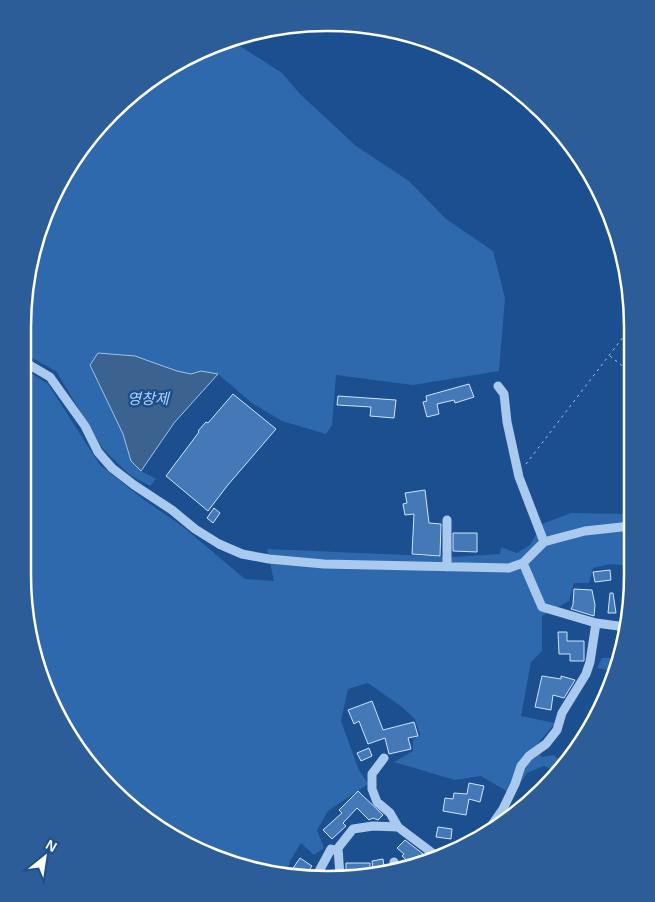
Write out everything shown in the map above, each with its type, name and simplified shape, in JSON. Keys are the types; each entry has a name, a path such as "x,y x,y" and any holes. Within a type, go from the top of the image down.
{"street":[{"path":"31,366 50,377 85,426 98,452 112,468 172,510 195,529 219,544 242,554 269,560 324,564 509,568 523,563 544,542 585,531 624,527"},
{"path":"498,386 504,394 507,422 518,474 544,542"},
{"path":"446,567 447,520"},
{"path":"523,563 542,607 596,623 619,626"},
{"path":"496,818 515,784 521,766 529,756 546,744 556,730 562,713 586,674 590,662 596,623"},
{"path":"384,758 372,774 372,789 377,802 390,813 398,826 431,852"},
{"path":"340,870 338,848 353,829 373,826 398,826"},
{"path":"319,871 331,849 338,852"}],"path":[{"path":"518,474 624,336"},
{"path":"610,355 624,367"}],"shaded area":[{"path":"238,45 282,73 300,94 356,146 409,181 446,219 493,251 505,298 499,371 413,385 336,375 332,425 326,434 282,421 252,403 218,374 201,371 191,374 135,356 98,353 90,366 123,434 131,461 141,471 156,479 150,486 130,475 103,449 56,371 31,357 32,308 41,251 54,214 71,179 92,147 105,132 147,92 196,62"},
{"path":"31,373 48,384 100,465 143,499 182,526 245,579 274,581 267,549 453,557 500,554 501,547 517,553 530,545 542,524 571,513 624,514 624,565 610,564 593,568 589,583 574,583 569,601 542,616 542,651 531,662 521,716 555,723 535,747 542,757 554,755 559,760 551,769 544,766 527,773 513,795 481,776 455,780 394,762 413,751 413,740 420,735 415,719 402,707 368,683 348,689 341,721 358,768 368,784 328,811 317,830 324,848 314,855 301,843 290,861 288,868 251,861 196,840 163,821 147,810 118,784 92,755 71,723 47,670 41,651 34,613 31,574"},
{"path":"602,658 612,658 608,670 597,668"}],"water":[{"name":"영창제","path":"98,353 135,356 191,374 201,371 218,374 174,423 141,471 131,461 123,434 90,365"}],"building":[{"path":"469,384 474,397 455,403 454,400 437,404 439,414 427,417 423,402 427,401 426,396"},
{"path":"233,394 276,429 208,511 166,476 198,431 206,422 208,423"},
{"path":"338,396 396,400 394,418 370,416 371,407 337,405"},
{"path":"425,490 429,523 441,524 440,556 412,554 414,514 405,515 403,504 407,503 405,493"},
{"path":"214,508 220,513 213,523 207,518"},
{"path":"453,533 477,533 477,552 453,551"},
{"path":"610,570 611,580 595,582 593,572"},
{"path":"574,589 592,590 595,605 594,616 571,609"},
{"path":"610,593 613,593 616,613 608,613"},
{"path":"558,632 567,632 567,641 584,641 584,661 570,661 570,654 559,654"},
{"path":"542,676 561,679 561,676 575,680 564,698 553,695 551,710 535,707"},
{"path":"372,701 383,730 414,722 418,736 408,738 411,749 389,754 385,738 368,744 359,721 354,724 348,710"},
{"path":"369,748 372,756 361,761 357,753"},
{"path":"469,783 484,786 480,802 469,799 466,815 443,811 445,798 453,799 454,793 467,794"},
{"path":"358,791 383,815 378,820 373,818 369,820 357,808 343,823 346,826 332,839 323,830 342,813 339,810"},
{"path":"438,827 452,829 451,839 436,837"},
{"path":"405,840 424,855 407,860 402,856 404,854 397,848"},
{"path":"300,858 312,866 309,870 293,868"},
{"path":"383,859 384,865 373,867 372,861"},
{"path":"346,863 370,863 370,867 346,870"}]}
